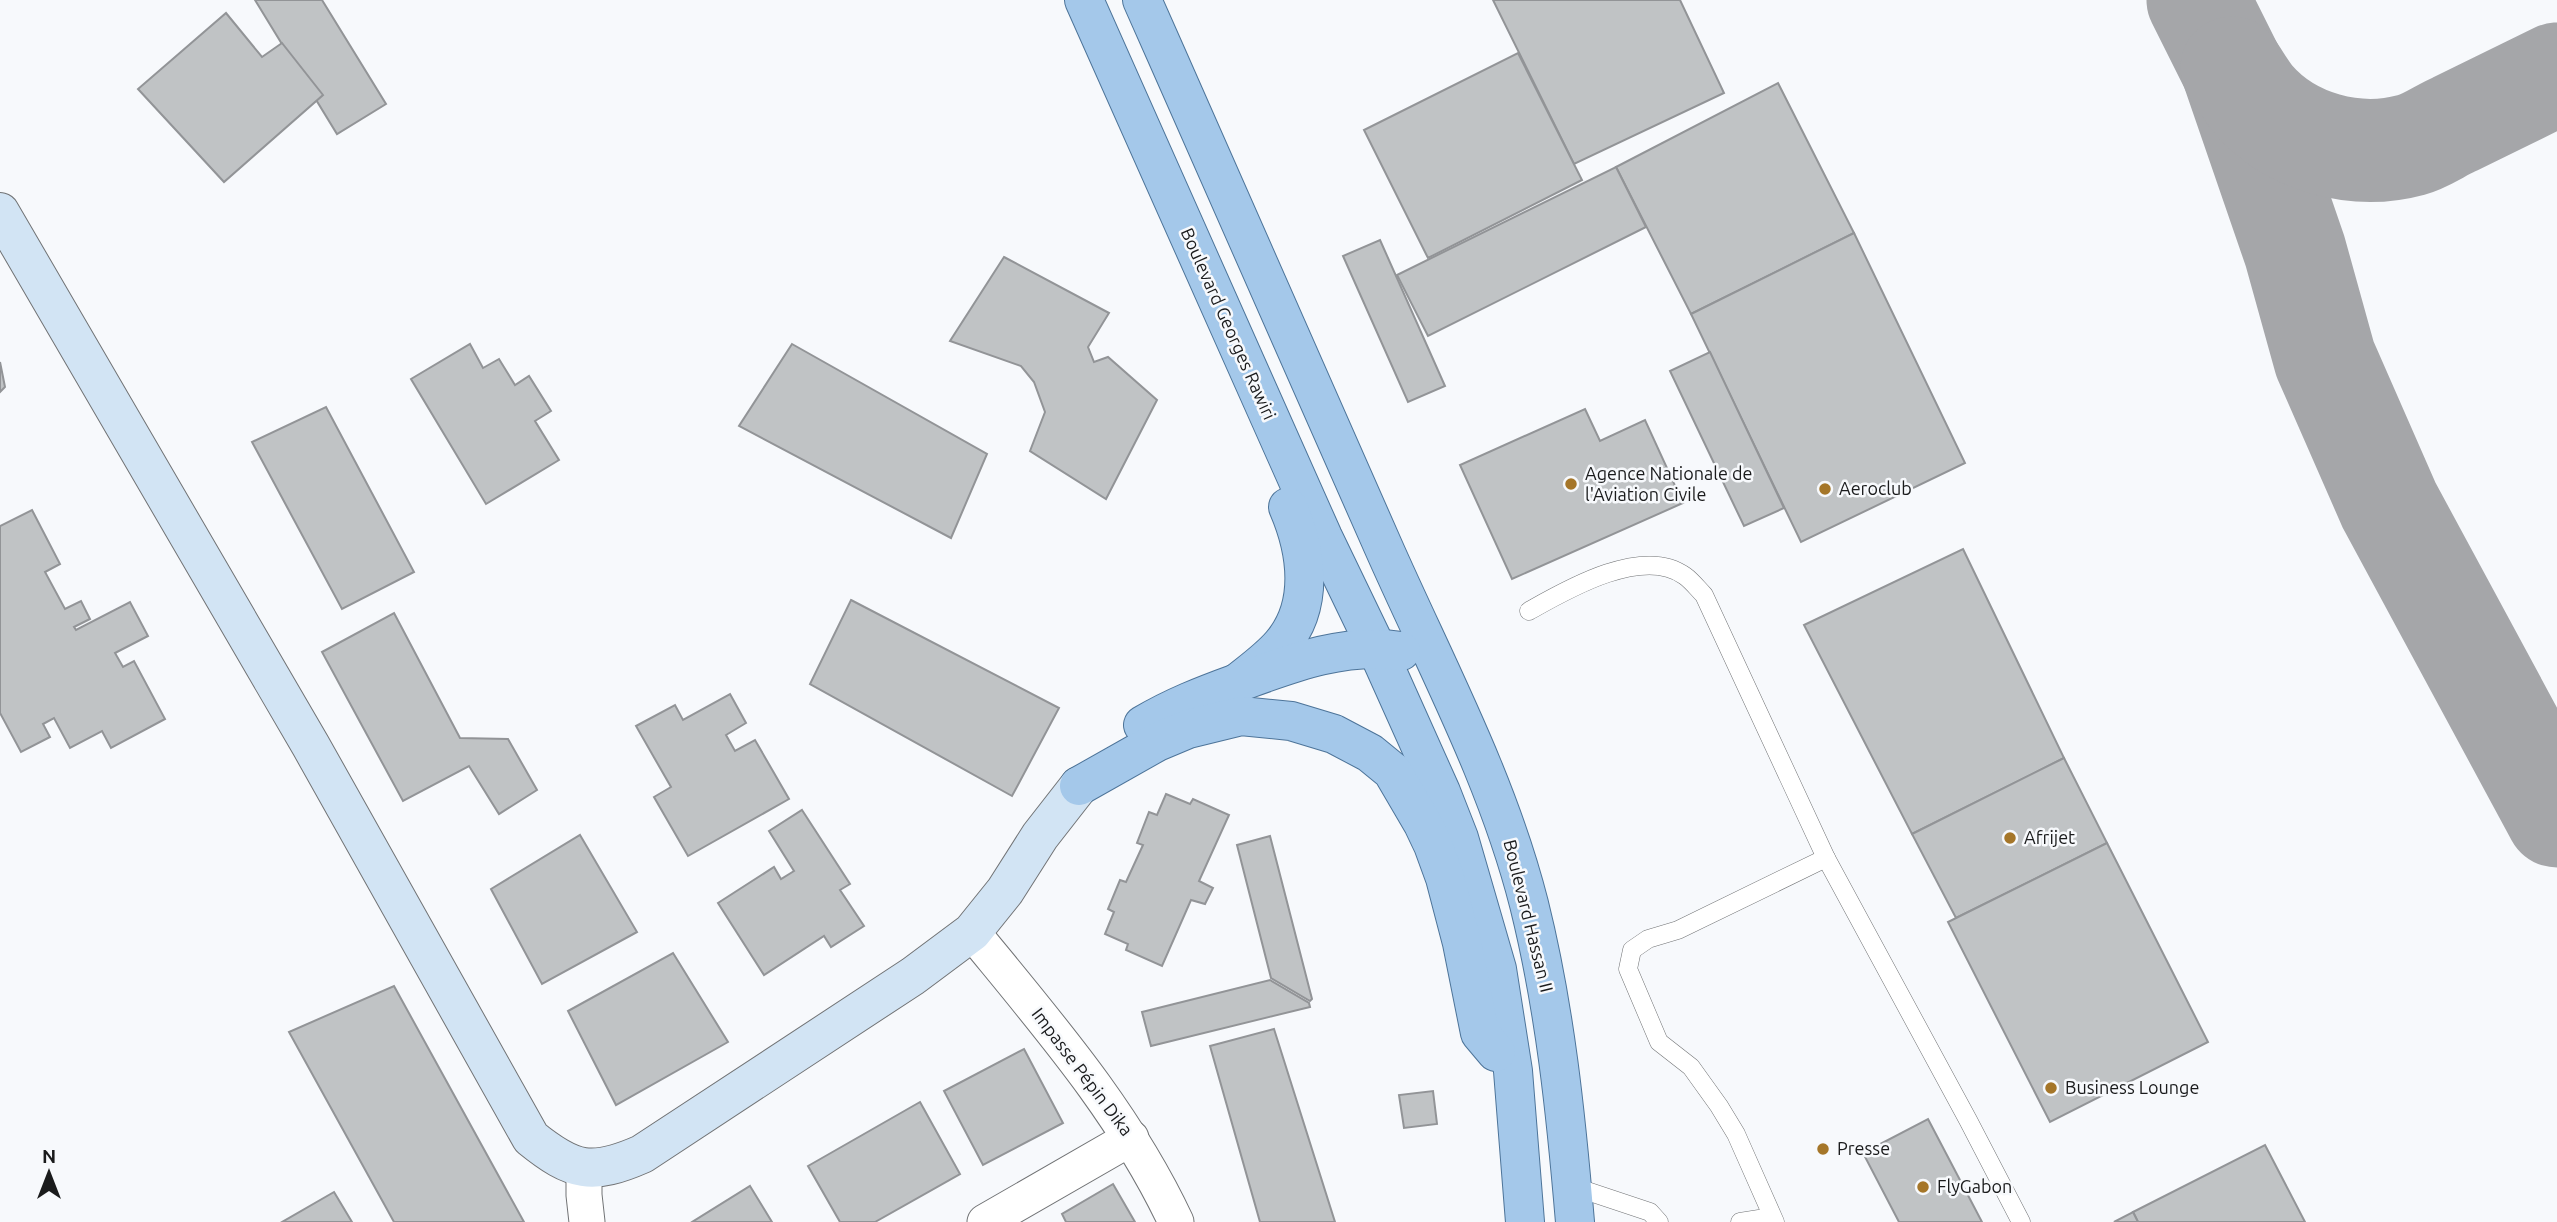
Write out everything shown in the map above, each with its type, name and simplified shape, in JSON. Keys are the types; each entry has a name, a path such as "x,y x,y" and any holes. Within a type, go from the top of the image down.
{"main road":[{"name":"Boulevard Georges Rawiri","path":"1084,0 1323,537 1376,647"},
{"name":"Boulevard Hassan II","path":"1142,0 1419,627 1464,721 1494,794 1529,904 1549,999 1562,1085 1574,1204"},
{"path":"1132,109 1132,155 1139,187 1174,255 1271,468 1291,514 1303,561 1305,589 1295,624 1283,643 1236,684"},
{"path":"0,212 311,746 531,1138 555,1157 584,1169 615,1166 642,1154 912,976 972,932 1005,891 1040,836 1099,757 1140,726 1173,707 1312,658 1376,647 1415,655 1424,663 1442,694 1478,784 1494,794"},
{"path":"1376,647 1459,838 1497,970 1513,1071 1525,1222"},
{"path":"1079,786 1157,742 1188,729 1241,716 1291,721 1334,734 1370,753 1392,771 1423,824 1445,878 1468,970 1480,1033 1513,1071"}],"street":[{"name":"Impasse Pépin Dika","path":"972,932 1090,1076 1131,1138 1161,1189 1176,1222"},
{"path":"985,1222 1131,1138"},
{"path":"584,1169 587,1222"}],"lane":[{"path":"1529,611 1574,585 1614,570 1659,566 1683,575 1704,595 1826,858 2021,1222"},
{"path":"1740,1222 1774,1219 1736,1134 1691,1067 1659,1042 1628,969 1632,950 1648,939 1678,930 1826,858"},
{"path":"1574,1204 1650,1212 1659,1222"}],"building":[{"path":"255,0 322,0 386,104 337,134"},
{"path":"1493,0 1680,0 1724,93 1574,164"},
{"path":"226,13 262,57 282,43 323,95 224,182 138,89"},
{"path":"1518,53 1582,180 1428,258 1364,130"},
{"path":"1778,83 1854,233 1691,314 1616,167"},
{"path":"1616,167 1646,227 1428,336 1397,275"},
{"path":"1854,233 1965,463 1801,542 1691,314"},
{"path":"1380,240 1445,386 1408,402 1343,256"},
{"path":"1004,257 1109,313 1088,347 1094,362 1108,357 1157,400 1106,499 1030,451 1045,412 1034,382 1021,366 950,341"},
{"path":"470,344 483,368 499,359 515,385 529,376 551,411 535,421 559,460 486,504 411,379"},
{"path":"792,344 987,454 951,538 739,426"},
{"path":"1710,352 1784,508 1744,526 1670,371"},
{"path":"0,362 5,387 0,392"},
{"path":"326,407 414,572 342,609 252,442"},
{"name":"Agence Nationale de l'Aviation Civile","path":"1585,409 1600,441 1645,420 1683,503 1512,579 1460,465"},
{"path":"32,510 60,564 45,572 65,609 81,601 90,619 74,627 76,630 130,602 148,636 115,653 123,667 134,661 165,719 111,748 102,731 70,748 54,718 43,724 50,737 21,752 0,713 0,526"},
{"path":"1963,549 2064,758 1912,834 1804,625"},
{"path":"851,600 1059,708 1012,796 810,684"},
{"path":"394,613 460,738 508,739 537,790 499,814 469,766 403,801 322,652"},
{"path":"730,694 746,723 726,735 735,751 755,740 789,799 688,856 654,797 671,787 636,726 675,705 683,720"},
{"name":"Afrijet","path":"2064,758 2107,843 1956,918 1912,834"},
{"path":"1166,794 1190,804 1193,799 1229,815 1199,881 1213,888 1205,904 1191,900 1162,966 1126,950 1128,944 1105,934 1114,912 1108,909 1120,880 1126,882 1143,845 1137,843 1149,812 1157,815"},
{"path":"802,810 850,884 840,890 864,926 831,947 824,936 764,975 718,903 774,867 781,879 794,871 769,831"},
{"path":"580,835 637,932 542,984 491,889"},
{"path":"1270,836 1312,999 1310,1001 1271,978 1237,845"},
{"path":"2107,843 2208,1042 2050,1122 1948,922"},
{"path":"673,953 728,1042 616,1105 568,1011"},
{"path":"1270,980 1309,1003 1310,1007 1151,1046 1142,1012"},
{"path":"394,986 524,1222 394,1222 289,1032"},
{"path":"1274,1029 1335,1222 1260,1222 1210,1046"},
{"path":"1024,1049 1063,1123 983,1165 944,1091"},
{"path":"1433,1091 1437,1124 1404,1128 1399,1095"},
{"path":"920,1102 960,1174 875,1222 840,1222 808,1166"},
{"name":"FlyGabon","path":"1928,1119 1982,1222 1899,1222 1863,1153"},
{"path":"2265,1145 2305,1222 2138,1222 2133,1212"},
{"path":"1113,1184 1135,1222 1066,1222 1062,1214"},
{"path":"750,1186 772,1222 692,1222"},
{"path":"334,1192 352,1222 282,1222"},
{"path":"2133,1212 2138,1222 2114,1222"}],"taxiway":[{"path":"2198,0 2232,68 2295,251 2325,359 2389,505 2557,816"},
{"path":"2232,68 2253,99 2286,127 2326,144 2368,150 2390,149 2417,143 2557,74"}],"place":[{"name":"Agence Nationale de l'Aviation Civile","path":"1571,484"},
{"name":"Aeroclub","path":"1825,489"},
{"name":"Afrijet","path":"2010,838"},
{"name":"Business Lounge","path":"2051,1088"},
{"name":"Presse","path":"1823,1149"},
{"name":"FlyGabon","path":"1923,1187"}]}
